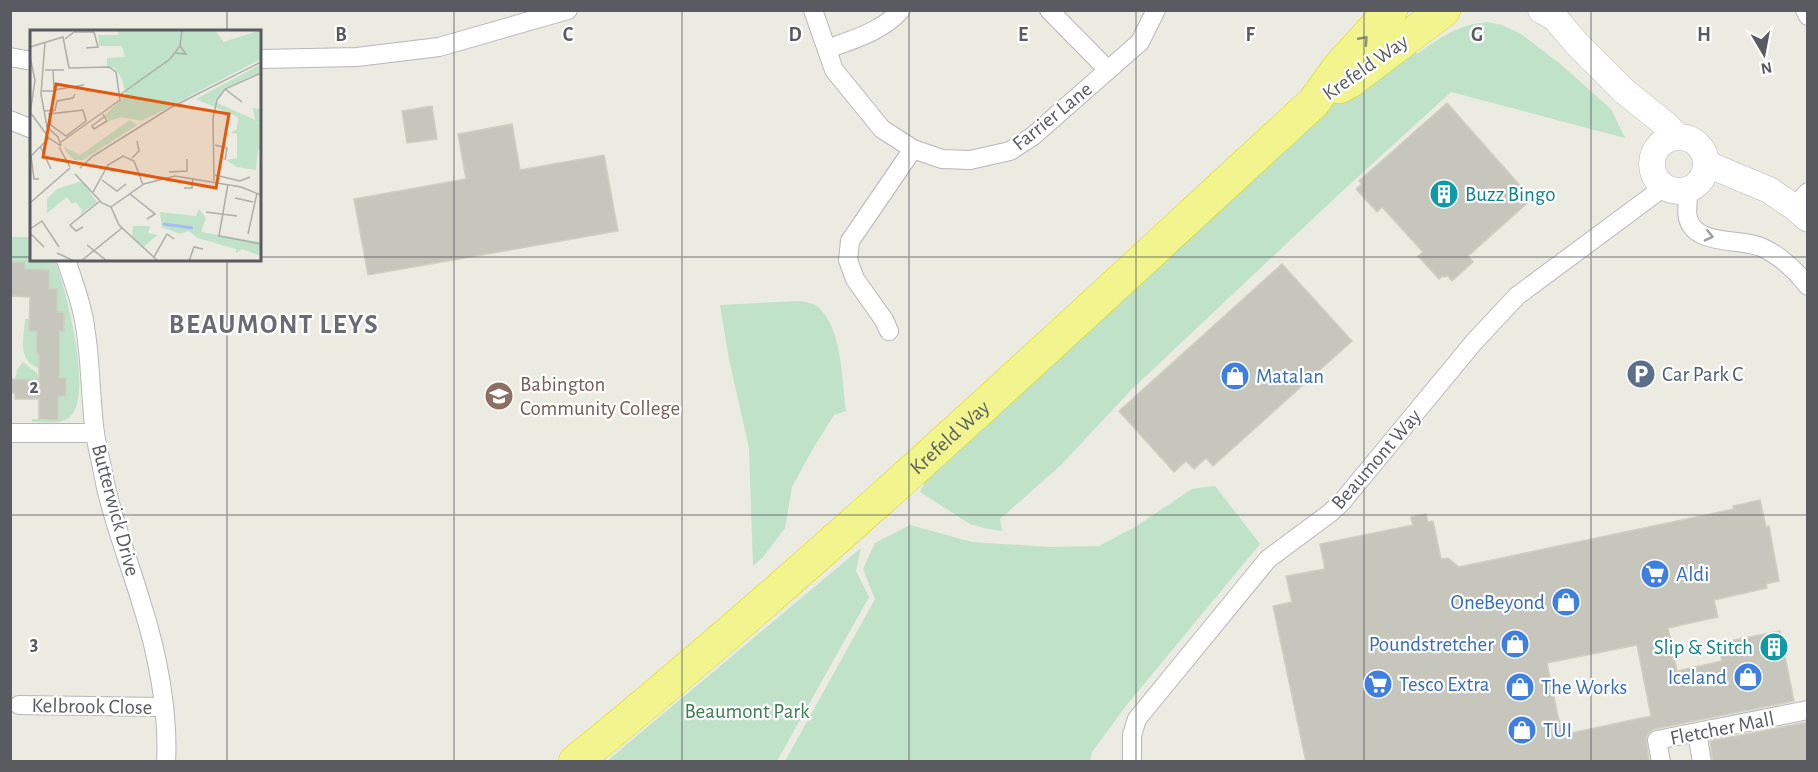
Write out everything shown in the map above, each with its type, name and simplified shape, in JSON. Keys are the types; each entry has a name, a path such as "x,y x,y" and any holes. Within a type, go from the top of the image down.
{"highway":[{"name":"Krefeld Way","path":"575,762 910,473 1314,102 1339,67 1390,10"},
{"name":"Krefeld Way","path":"1314,102 1350,81 1444,10"}],"street":[{"path":"261,59 357,57 439,47 568,10"},
{"name":"Farrier Lane","path":"813,10 834,70 882,129 913,149 942,159 970,160 1011,151 1034,136 1140,42 1156,10"},
{"path":"827,49 863,36 896,17 901,10"},
{"path":"1049,10 1107,70"},
{"path":"1805,10 1808,16"},
{"path":"1549,13 1624,91 1667,142"},
{"path":"10,57 30,61"},
{"path":"10,120 30,128"},
{"path":"1693,140 1703,149 1707,164 1706,172 1699,183 1689,190 1678,192 1664,187 1656,178 1652,166 1653,157 1667,142 1693,140"},
{"path":"889,331 884,320 855,279 848,260 850,241 913,149"},
{"path":"1707,164 1769,189 1803,206"},
{"name":"Beaumont Way","path":"1132,762 1132,735 1137,719 1268,559 1341,503 1474,342 1517,296 1664,187"},
{"path":"1689,190 1687,217 1691,226 1699,234 1709,238 1733,240 1759,246 1787,264 1808,286"},
{"name":"Butterwick Drive","path":"66,261 86,328 95,433 106,485 119,538 143,606 155,657 164,707 166,762"},
{"path":"10,433 95,433"},
{"name":"Kelbrook Close","path":"19,705 164,707"},
{"name":"Fletcher Mall","path":"1661,762 1657,740 1808,710"},
{"path":"1697,733 1702,762"}],"green space":[{"path":"1488,22 1502,25 1521,34 1559,63 1611,109 1625,138 1451,92 1131,390 1061,465 1000,519 1002,531 970,524 920,492 924,484 919,476 1272,155 1342,97 1411,46 1417,54 1458,29"},
{"path":"11,237 30,237 30,261 55,261 71,317 79,366 76,406 69,418 61,422 32,422 32,419 58,420 58,396 66,396 66,378 59,378 57,331 64,330 64,313 57,312 57,289 49,289 49,270 25,269 25,262 11,262"},
{"path":"799,301 818,307 833,330 840,357 846,411 834,415 812,450 792,487 785,528 763,557 753,566 749,448 729,359 720,305"},
{"path":"25,319 30,319 30,331 44,331 37,354 39,354 39,368 27,360 23,348"},
{"path":"23,362 37,373 39,380 15,379 17,370"},
{"path":"1215,486 1260,544 1125,707 1092,752 1090,761 785,761 875,599 863,569 875,543 910,525 972,542 1049,547 1099,546 1135,527 1192,489"},
{"name":"Beaumont Park","path":"861,548 856,571 869,597 777,761 607,761"}],"building":[{"name":"Buzz Bingo","path":"1447,103 1532,199 1468,256 1473,262 1452,281 1447,275 1439,279 1418,256 1423,252 1382,207 1377,212 1356,189 1362,184 1359,181"},
{"path":"432,106 437,139 407,143 402,111"},
{"path":"512,124 520,170 604,155 618,231 368,275 354,199 466,179 458,134"},
{"path":"10,262 25,262 25,269 49,270 49,289 57,289 57,312 64,312 64,331 59,331 59,378 66,378 66,396 58,396 58,420 39,419 39,399 15,399 15,393 10,393 10,379 39,380 39,354 37,354 37,331 29,331 30,297 10,296"},
{"name":"Matalan","path":"1282,264 1352,341 1213,466 1206,458 1194,469 1186,461 1174,472 1119,411"},
{"path":"1760,500 1766,527 1769,526 1779,581 1766,584 1767,588 1714,600 1718,617 1668,628 1677,671 1722,661 1718,643 1780,631 1794,701 1654,729 1646,737 1649,762 1306,762 1273,606 1292,602 1286,576 1325,569 1320,544 1413,525 1411,517 1426,514 1428,522 1433,521 1441,559 1448,558 1459,567 1734,509 1733,506","holes":["1637,645 1651,716 1562,735 1547,663"]},
{"path":"1808,722 1808,762 1713,762 1710,741"}],"place":[{"name":"Buzz Bingo","path":"1444,194"},
{"name":"Car Park C","path":"1641,374"},
{"name":"Matalan","path":"1235,376"},
{"name":"Babington Community College","path":"499,396"},
{"name":"Aldi","path":"1655,574"},
{"name":"OneBeyond","path":"1566,602"},
{"name":"Poundstretcher","path":"1515,644"},
{"name":"Slip & Stitch","path":"1774,647"},
{"name":"Iceland","path":"1748,677"},
{"name":"Tesco Extra","path":"1378,684"},
{"name":"The Works","path":"1520,687"},
{"name":"TUI","path":"1522,730"}],"district":[{"name":"BEAUMONT LEYS","path":"274,324"}]}
